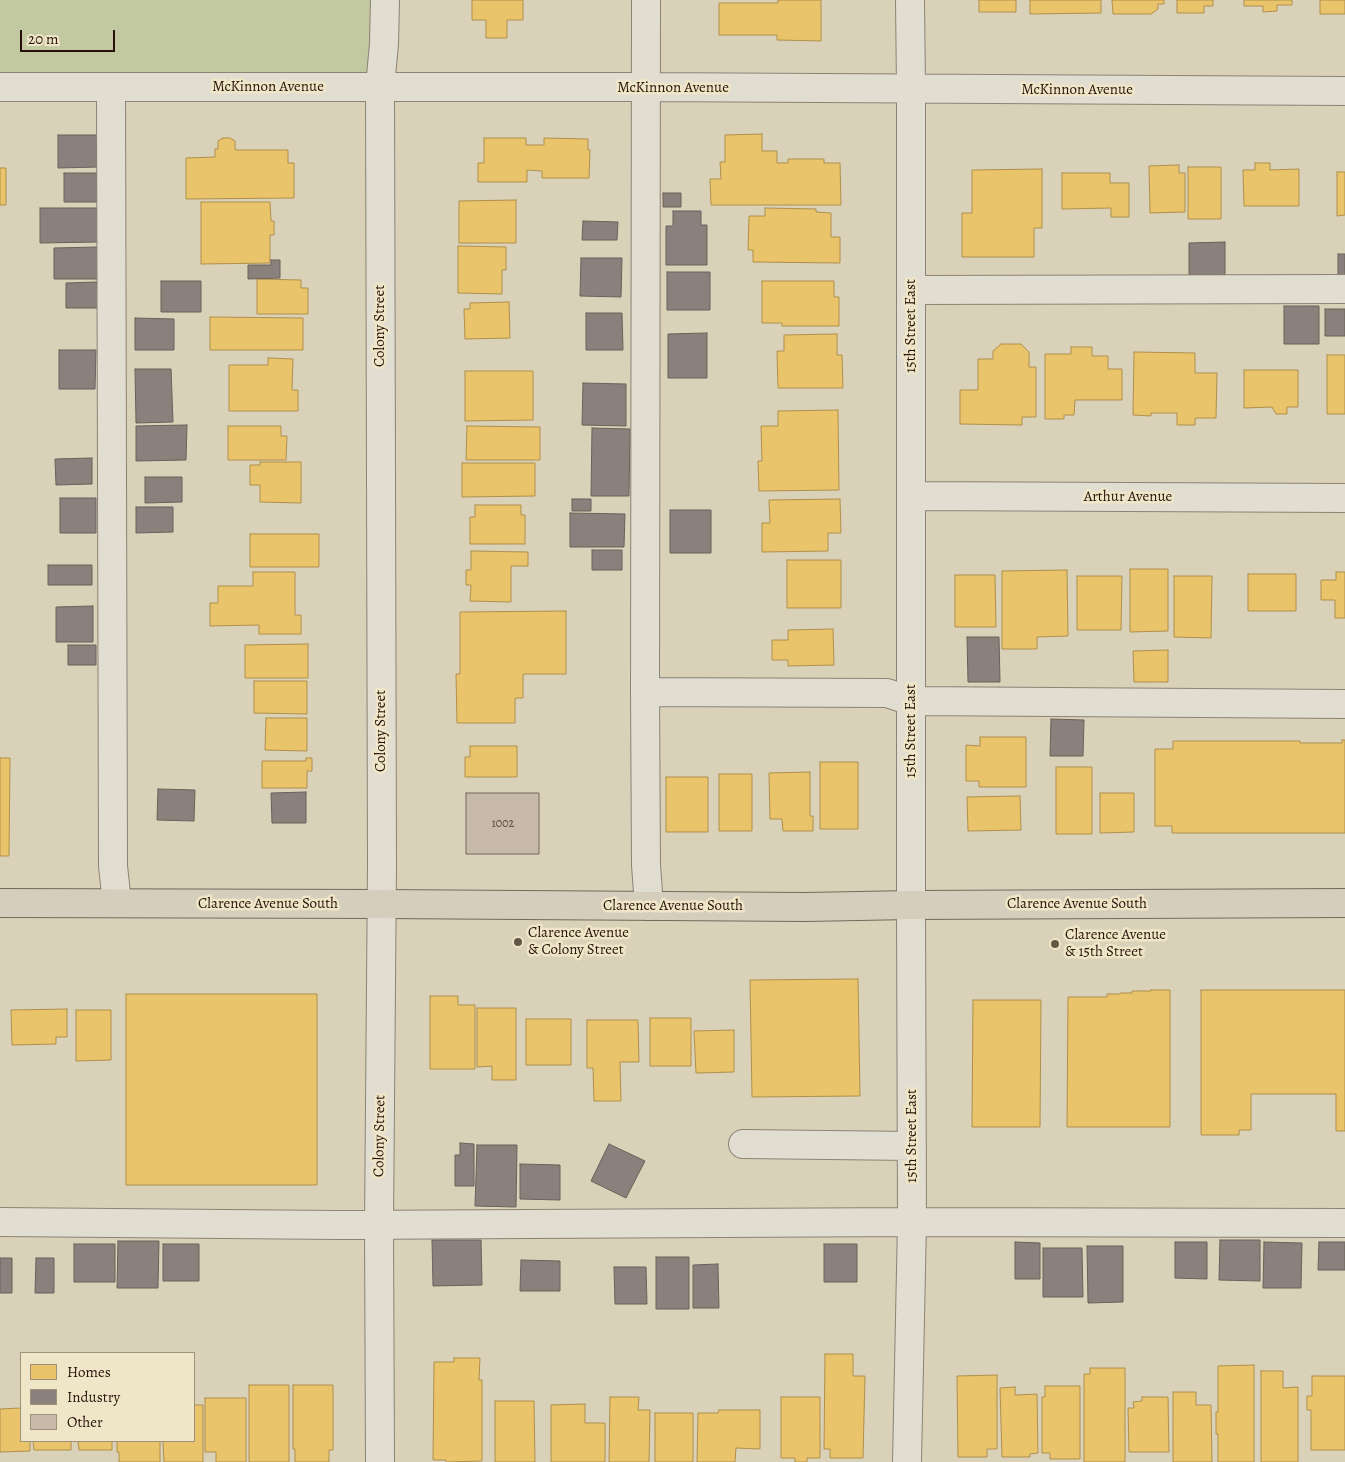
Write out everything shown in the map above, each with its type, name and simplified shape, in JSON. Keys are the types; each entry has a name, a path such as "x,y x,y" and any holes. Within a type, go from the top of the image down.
{"main road":[{"name":"Clarence Avenue South","path":"0,904 805,906 1345,903"}],"street":[{"name":"Colony Street","path":"380,1462 379,1224 382,904 380,87 384,44 385,0"},
{"path":"646,0 645,692 646,865 649,906"},
{"name":"15th Street East","path":"907,1462 912,1222 910,0"},
{"path":"111,86 113,866 116,903"},
{"name":"McKinnon Avenue","path":"0,87 1345,91"},
{"path":"910,290 1345,289"},
{"name":"Arthur Avenue","path":"911,496 1345,498"},
{"path":"645,692 887,693 911,701 1345,704"},
{"path":"742,1144 912,1146"},
{"path":"0,1222 338,1225 912,1222 1345,1223"}],"green space":[{"path":"0,0 380,0 380,87 0,87"}],"building: Homes":[{"path":"472,0 523,0 523,20 507,20 507,38 486,38 486,20 472,20"},
{"path":"778,0 821,0 821,41 777,40 777,35 719,35 719,3 778,3"},
{"path":"979,0 1016,0 1016,12 979,12"},
{"path":"1030,0 1101,0 1101,13 1030,14"},
{"path":"1112,0 1164,0 1164,4 1158,4 1158,9 1151,14 1113,14"},
{"path":"1177,0 1213,0 1213,6 1204,6 1204,13 1177,13"},
{"path":"1244,0 1292,0 1292,5 1277,5 1277,11 1263,12 1263,6 1244,6"},
{"path":"1320,0 1345,0 1345,14 1320,14"},
{"path":"762,134 762,151 777,151 777,163 788,163 788,159 824,159 824,163 840,163 841,205 711,205 710,179 721,179 720,162 725,162 725,135"},
{"path":"223,138 230,138 235,141 235,150 288,150 288,163 294,163 294,198 186,199 186,158 215,157 218,141"},
{"path":"484,138 526,138 526,145 544,145 544,138 588,139 588,150 590,150 589,178 542,178 542,171 527,170 527,182 478,182 478,163 484,163"},
{"path":"1255,163 1270,163 1270,170 1299,169 1299,206 1244,206 1243,170 1255,170"},
{"path":"1179,165 1179,173 1185,173 1185,212 1150,213 1149,166"},
{"path":"1188,167 1221,167 1221,219 1188,219"},
{"path":"0,168 6,168 6,205 0,205"},
{"path":"1042,169 1042,228 1034,228 1034,257 962,257 962,213 972,213 972,170"},
{"path":"1337,172 1345,172 1345,215 1337,216"},
{"path":"1062,173 1110,173 1110,183 1129,183 1129,217 1111,217 1111,208 1062,209"},
{"path":"516,200 516,243 459,243 459,201"},
{"path":"201,202 270,202 271,221 274,221 274,235 270,235 270,263 201,264"},
{"path":"765,208 816,209 816,212 831,213 831,237 840,237 840,263 753,262 753,250 748,250 749,216 765,216"},
{"path":"458,246 506,247 506,270 502,270 502,294 458,293"},
{"path":"257,279 301,280 301,288 308,288 308,314 257,314"},
{"path":"762,281 834,281 834,297 839,297 839,326 782,326 782,323 762,323"},
{"path":"509,302 510,338 465,339 464,309 470,309 470,303"},
{"path":"210,317 303,318 303,350 210,350"},
{"path":"837,334 837,355 842,355 843,388 778,388 777,351 784,351 784,335"},
{"path":"1001,344 1021,344 1029,352 1029,367 1036,367 1036,417 1022,417 1022,425 960,424 960,390 978,390 978,359 993,359 993,351"},
{"path":"1071,347 1092,347 1092,356 1108,356 1108,369 1122,369 1122,400 1075,400 1074,415 1064,415 1064,419 1045,419 1045,354 1071,354"},
{"path":"1134,352 1195,353 1195,373 1217,373 1216,418 1195,418 1195,425 1177,425 1177,413 1151,413 1151,416 1133,415"},
{"path":"1327,355 1345,355 1345,414 1327,414"},
{"path":"268,358 293,359 292,390 298,390 298,411 229,411 229,365 268,365"},
{"path":"1244,370 1298,370 1298,407 1287,407 1287,414 1276,414 1272,407 1244,408"},
{"path":"465,371 533,371 533,420 465,421"},
{"path":"838,410 839,490 759,491 758,461 762,461 761,426 778,426 778,411"},
{"path":"228,426 281,426 281,436 287,436 286,460 228,460"},
{"path":"467,426 540,427 540,460 466,460"},
{"path":"260,462 301,462 301,503 260,502 260,485 250,485 250,465 260,465"},
{"path":"462,463 535,463 535,496 462,497"},
{"path":"840,499 841,533 828,533 828,551 762,552 762,523 770,523 769,500"},
{"path":"475,505 521,505 521,515 525,515 525,544 470,544 470,517 475,517"},
{"path":"250,534 319,534 319,567 250,567"},
{"path":"471,551 528,552 528,566 511,566 511,602 470,601 471,585 466,585 466,570 471,570"},
{"path":"787,560 841,560 841,608 787,608"},
{"path":"1130,569 1168,569 1168,631 1130,632"},
{"path":"1067,570 1068,636 1037,637 1037,649 1002,649 1002,571"},
{"path":"253,572 295,572 295,615 301,615 301,634 259,634 259,625 210,626 210,603 218,603 218,586 253,586"},
{"path":"1336,572 1345,572 1345,618 1335,618 1335,600 1321,600 1321,580 1336,580"},
{"path":"1248,574 1296,574 1296,611 1248,611"},
{"path":"955,575 995,575 996,627 955,627"},
{"path":"1077,576 1122,576 1121,630 1077,630"},
{"path":"1174,576 1212,576 1211,638 1174,637"},
{"path":"566,611 566,674 523,674 523,698 515,698 515,723 457,723 456,674 460,674 460,612"},
{"path":"833,629 834,665 788,666 788,660 772,660 772,640 788,640 788,630"},
{"path":"308,644 308,678 245,678 245,645"},
{"path":"1168,650 1168,682 1134,682 1133,651"},
{"path":"254,681 307,681 307,714 254,713"},
{"path":"266,718 307,718 307,751 265,750"},
{"path":"980,737 1026,737 1026,787 979,787 979,781 966,781 966,745 980,746"},
{"path":"1342,740 1345,740 1345,833 1172,833 1172,826 1155,826 1155,749 1173,749 1173,741 1300,741 1300,743 1342,743"},
{"path":"470,746 517,746 517,777 465,777 465,757 470,757"},
{"path":"0,758 10,758 9,856 0,856"},
{"path":"306,758 312,758 312,771 307,771 307,788 262,788 262,761 306,761"},
{"path":"820,762 858,762 858,829 820,829"},
{"path":"1056,767 1092,767 1092,834 1056,834"},
{"path":"810,772 810,816 813,816 813,831 783,831 782,819 770,819 769,773"},
{"path":"719,774 752,774 752,831 719,831"},
{"path":"666,777 708,777 708,832 666,832"},
{"path":"1100,793 1134,793 1134,832 1100,833"},
{"path":"1020,796 1021,830 968,831 967,797"},
{"path":"858,979 860,1096 752,1097 750,980"},
{"path":"1170,990 1170,1127 1067,1127 1068,997 1107,997 1107,994"},
{"path":"1201,990 1345,990 1345,1131 1336,1131 1336,1094 1251,1094 1251,1130 1239,1130 1239,1135 1201,1135"},
{"path":"126,994 317,994 317,1185 126,1185"},
{"path":"430,996 458,996 458,1005 475,1005 475,1069 430,1069"},
{"path":"973,1000 1041,1000 1040,1127 972,1127"},
{"path":"477,1008 516,1008 516,1080 492,1080 492,1066 477,1067"},
{"path":"67,1009 67,1037 56,1037 56,1044 12,1045 11,1010"},
{"path":"76,1010 111,1010 111,1060 76,1061"},
{"path":"650,1018 691,1018 691,1066 650,1066"},
{"path":"526,1019 571,1019 571,1065 526,1065"},
{"path":"587,1020 638,1020 639,1062 620,1062 621,1101 594,1101 593,1068 587,1068"},
{"path":"734,1030 734,1072 696,1073 694,1031"},
{"path":"825,1354 853,1354 853,1376 865,1376 863,1458 830,1458 830,1449 824,1449"},
{"path":"454,1358 480,1358 479,1380 482,1380 482,1461 446,1462 446,1460 433,1460 434,1362 454,1362"},
{"path":"1254,1365 1254,1462 1218,1462 1216,1412 1218,1412 1218,1366"},
{"path":"1090,1368 1125,1368 1125,1462 1084,1462 1084,1374 1090,1374"},
{"path":"1261,1371 1283,1371 1283,1388 1298,1387 1298,1462 1261,1462"},
{"path":"997,1375 997,1449 987,1449 987,1457 958,1457 957,1376"},
{"path":"1312,1376 1345,1376 1345,1450 1311,1450 1311,1410 1307,1410 1307,1396 1312,1396"},
{"path":"249,1385 289,1385 289,1462 249,1462"},
{"path":"293,1385 333,1385 333,1450 329,1450 329,1462 295,1462 295,1449 293,1449"},
{"path":"1045,1386 1080,1386 1080,1459 1050,1459 1050,1453 1042,1453 1042,1397 1045,1397"},
{"path":"1015,1387 1015,1395 1037,1394 1038,1453 1030,1454 1030,1457 1002,1457 1000,1388"},
{"path":"1173,1392 1196,1392 1196,1405 1211,1405 1212,1462 1173,1462"},
{"path":"610,1397 639,1397 638,1410 650,1410 649,1462 609,1462"},
{"path":"781,1397 820,1397 820,1458 807,1458 807,1462 795,1462 795,1458 781,1458"},
{"path":"1142,1397 1168,1397 1169,1452 1129,1452 1128,1408 1134,1408 1133,1402 1142,1401"},
{"path":"205,1398 246,1398 246,1462 216,1462 216,1452 205,1452"},
{"path":"495,1401 534,1401 535,1462 495,1462"},
{"path":"585,1404 585,1423 605,1423 605,1462 551,1462 551,1405"},
{"path":"195,1405 203,1405 203,1462 164,1462 163,1442 195,1442"},
{"path":"20,1408 20,1442 30,1442 30,1451 0,1452 0,1409"},
{"path":"719,1410 760,1410 760,1449 736,1448 735,1462 697,1462 698,1413 718,1413"},
{"path":"655,1413 693,1413 693,1462 655,1462"},
{"path":"33,1442 71,1442 71,1450 34,1450"},
{"path":"78,1442 112,1442 112,1450 79,1450"},
{"path":"117,1442 160,1442 160,1462 119,1462 119,1452 117,1452"}],"building: Industry":[{"path":"58,135 99,135 99,167 58,168"},
{"path":"64,173 98,173 98,202 64,202"},
{"path":"663,193 681,193 681,207 663,207"},
{"path":"40,208 99,208 99,242 40,243"},
{"path":"673,211 701,211 701,225 707,225 707,265 666,265 666,226 673,226"},
{"path":"583,221 618,222 617,240 582,240"},
{"path":"1225,242 1225,275 1189,275 1189,243"},
{"path":"98,247 98,279 54,279 54,248"},
{"path":"1338,254 1345,254 1345,277 1338,277"},
{"path":"581,258 622,258 621,297 580,296"},
{"path":"271,260 280,260 280,278 248,279 248,265 271,265"},
{"path":"667,272 710,272 710,310 667,310"},
{"path":"161,281 201,281 201,312 161,312"},
{"path":"97,282 98,308 66,308 66,283"},
{"path":"1284,306 1319,306 1319,344 1284,344"},
{"path":"1325,309 1345,309 1345,336 1325,336"},
{"path":"586,313 622,313 623,350 586,350"},
{"path":"135,318 174,319 174,350 135,350"},
{"path":"707,333 707,378 668,378 668,334"},
{"path":"59,350 96,350 95,389 59,389"},
{"path":"135,369 171,369 173,422 136,423"},
{"path":"583,383 626,384 626,426 582,425"},
{"path":"187,425 186,460 136,461 136,426"},
{"path":"592,428 630,429 629,496 591,496"},
{"path":"92,458 92,484 56,485 55,459"},
{"path":"145,477 182,477 182,502 145,503"},
{"path":"60,498 96,498 96,533 60,533"},
{"path":"572,499 591,499 591,511 572,511"},
{"path":"136,507 173,507 173,532 136,533"},
{"path":"670,510 711,510 711,553 670,553"},
{"path":"570,513 625,514 624,547 570,547"},
{"path":"592,550 622,550 622,570 592,570"},
{"path":"48,565 92,565 92,585 48,585"},
{"path":"93,606 93,642 56,642 56,607"},
{"path":"967,637 999,637 1000,682 968,682"},
{"path":"68,645 96,645 96,665 68,665"},
{"path":"1051,719 1084,720 1083,756 1050,756"},
{"path":"158,789 195,790 194,821 157,820"},
{"path":"306,792 306,823 272,823 271,793"},
{"path":"460,1143 474,1144 474,1186 455,1186 455,1155 460,1155"},
{"path":"609,1144 645,1161 626,1198 591,1181"},
{"path":"477,1145 517,1145 516,1207 475,1206"},
{"path":"520,1164 560,1165 560,1200 520,1199"},
{"path":"432,1240 481,1240 482,1285 433,1286"},
{"path":"1220,1240 1260,1240 1260,1281 1219,1280"},
{"path":"118,1241 159,1241 158,1288 117,1288"},
{"path":"1015,1242 1040,1243 1040,1279 1015,1279"},
{"path":"1175,1242 1207,1242 1207,1279 1175,1278"},
{"path":"1264,1242 1302,1243 1301,1288 1263,1288"},
{"path":"1319,1242 1345,1242 1345,1270 1318,1270"},
{"path":"74,1244 115,1244 115,1282 74,1282"},
{"path":"163,1244 199,1244 199,1281 163,1281"},
{"path":"824,1244 857,1244 857,1282 824,1282"},
{"path":"1087,1246 1123,1246 1123,1302 1088,1303"},
{"path":"1043,1248 1082,1248 1083,1297 1043,1297"},
{"path":"656,1257 689,1257 689,1309 656,1309"},
{"path":"0,1258 12,1258 12,1293 0,1293"},
{"path":"36,1258 54,1258 54,1293 35,1293"},
{"path":"521,1260 560,1261 560,1291 520,1291"},
{"path":"718,1264 719,1308 693,1308 693,1265"},
{"path":"614,1267 646,1267 647,1304 615,1304"}],"building: Other":[{"path":"466,793 539,793 539,854 466,854"}],"place":[{"name":"Clarence Avenue & Colony Street","path":"518,942"},
{"name":"Clarence Avenue & 15th Street","path":"1055,944"}]}
